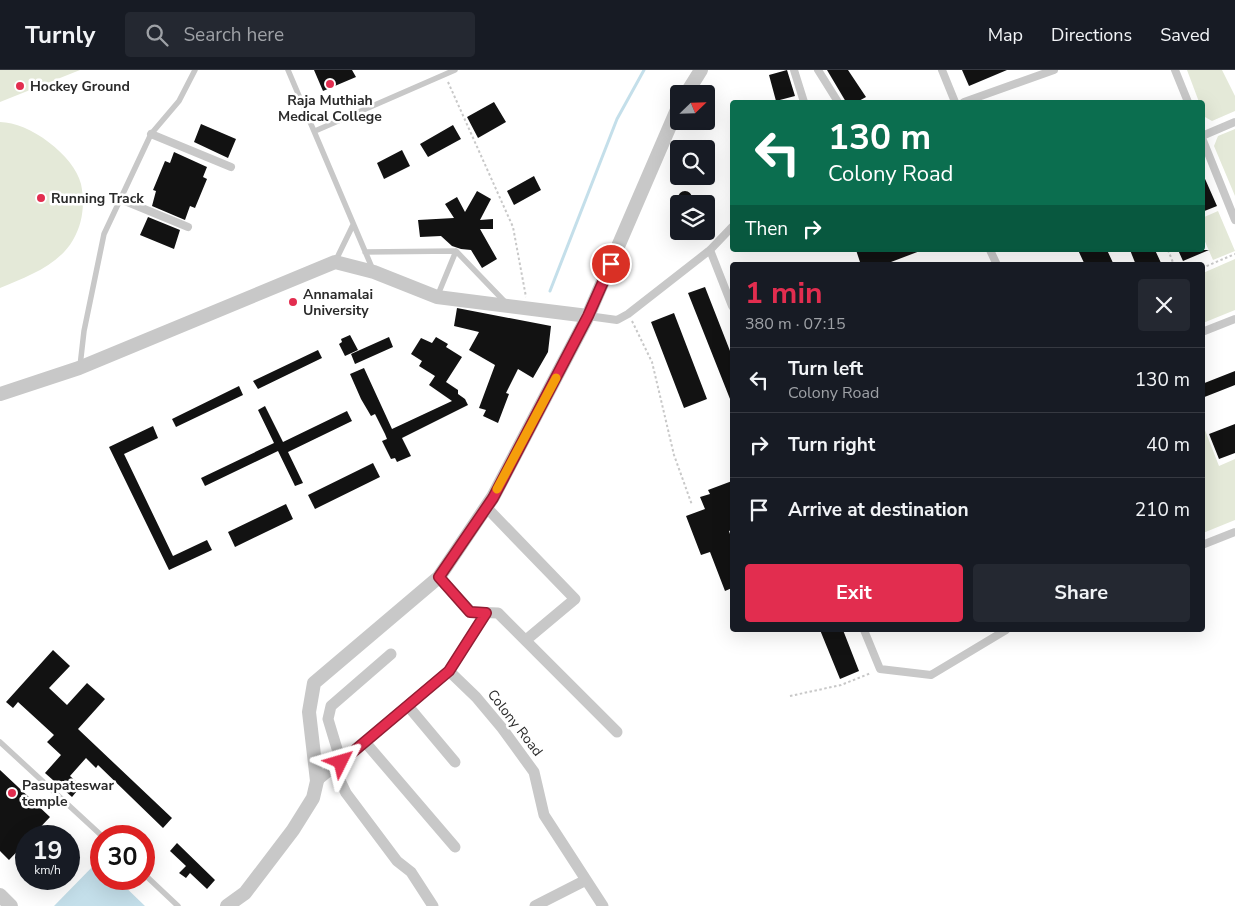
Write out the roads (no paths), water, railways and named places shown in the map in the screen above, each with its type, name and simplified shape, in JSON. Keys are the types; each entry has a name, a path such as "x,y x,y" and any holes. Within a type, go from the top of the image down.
{"street":[{"path":"692,85 701,70"},
{"path":"794,70 803,100"},
{"path":"818,70 837,100"},
{"path":"942,70 953,100"},
{"path":"970,100 1054,70"},
{"path":"1175,70 1187,100"},
{"path":"1205,136 1235,122"},
{"path":"228,906 245,893 293,830 314,798 317,781 309,712 314,683 439,577 486,507 588,316 670,126"},
{"path":"151,134 231,167"},
{"path":"1205,145 1235,220"},
{"path":"120,199 188,228"},
{"path":"0,394 79,368 335,262 374,272 438,297 617,320 628,314 710,250 730,229"},
{"path":"710,250 730,301"},
{"path":"1205,331 1235,319"},
{"path":"486,507 574,599 526,640"},
{"path":"1205,544 1235,532"},
{"path":"439,577 470,612 498,613 617,732"},
{"path":"317,781 449,671 486,613"},
{"path":"865,632 880,669 932,675 1003,632"},
{"path":"391,654 331,706 328,719 337,765 346,793 397,861 411,872 433,906"},
{"name":"Colony Road","path":"449,671 502,728 534,772 544,815 603,906"},
{"path":"408,706 454,762"},
{"path":"365,742 455,847"},
{"path":"535,906 586,880"},
{"path":"0,895 11,906"}],"lane":[{"path":"79,368 84,331 104,234 151,134 178,101 195,70"},
{"path":"288,70 374,272"},
{"path":"315,131 455,70"},
{"path":"335,262 353,225"},
{"path":"365,252 456,251 508,305"},
{"path":"438,297 456,251"},
{"path":"0,742 90,825"},
{"path":"155,884 178,906"}],"water":[{"path":"90,869 90,890 128,890 145,906 54,906 70,890 80,890 80,879"}],"waterway":[{"path":"550,291 617,119 644,70"}],"place":[{"name":"Raja Muthiah Medical College","path":"330,84"},
{"name":"Hockey Ground","path":"20,86"},
{"name":"Running Track","path":"41,198"},
{"name":"Annamalai University","path":"293,302"},
{"name":"Pasupateswar temple","path":"12,793"}]}
